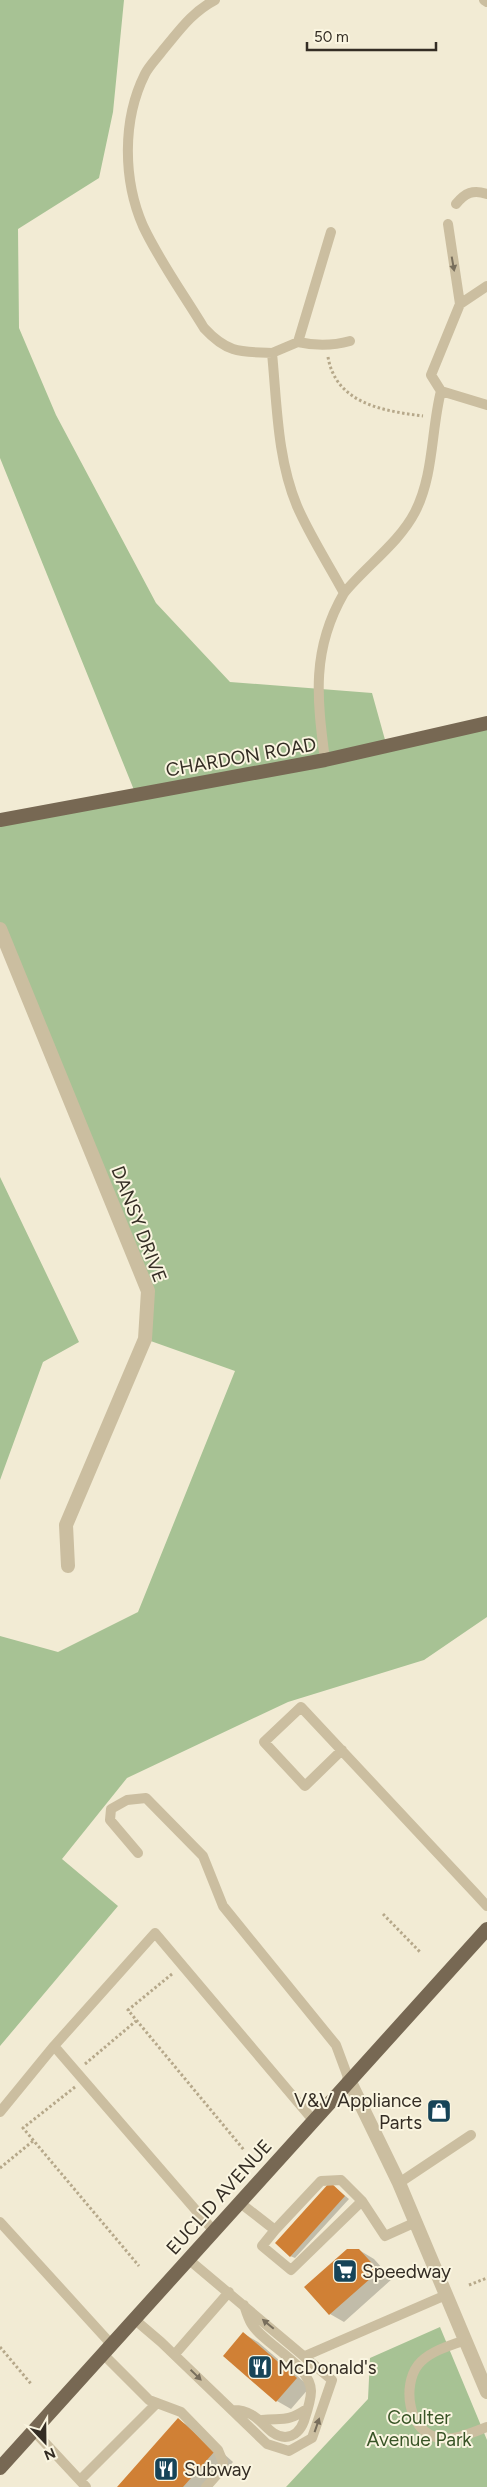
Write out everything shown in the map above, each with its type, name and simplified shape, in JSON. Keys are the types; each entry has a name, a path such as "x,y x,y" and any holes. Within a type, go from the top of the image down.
{"main road":[{"name":"CHARDON ROAD","path":"0,820 326,760 487,723"},
{"name":"EUCLID AVENUE","path":"2,2463 34,2431 238,2202 486,1933"}],"street":[{"name":"DANSY DRIVE","path":"0,929 148,1291 145,1339 66,1525 68,1566"},
{"path":"349,2080 399,2183 487,2392"}],"lane":[{"path":"215,0 189,18 146,73 131,114 128,146 130,179 134,202 144,227 204,328 216,342 229,350 272,353 298,342 312,345 327,345 350,341"},
{"path":"456,204 463,195 471,192 487,194"},
{"path":"448,224 460,304 431,375 441,391 487,405"},
{"path":"298,342 331,232"},
{"path":"460,304 487,286"},
{"path":"272,353 279,436 286,471 297,506 344,593"},
{"path":"326,760 318,701 320,662 326,630 344,593 392,542 415,512 430,462 435,416 441,391"},
{"path":"342,1750 306,1786 264,1742 301,1707 342,1750 487,1906"},
{"path":"138,1853 110,1820 111,1809 127,1800 146,1798 203,1856 223,1906 336,2045 349,2080"},
{"path":"0,2112 54,2046 155,1932 313,2120"},
{"path":"54,2046 213,2230"},
{"path":"399,2183 471,2135"},
{"path":"362,2201 291,2270 262,2246 321,2181 341,2180 362,2201 385,2236 416,2222"},
{"path":"238,2202 275,2230"},
{"path":"0,2222 149,2400 181,2412 218,2450 223,2462 222,2469 206,2487"},
{"path":"134,2319 175,2354 267,2444 289,2451 312,2438 332,2380 244,2304 188,2259"},
{"path":"175,2354 229,2292"},
{"path":"305,2356 446,2295"},
{"path":"232,2410 243,2409 262,2420 270,2432 284,2437 292,2435 302,2428 312,2391 309,2378 251,2324 244,2304"},
{"path":"465,2340 433,2353 419,2363 410,2379 409,2396 412,2411 420,2426 439,2438 454,2438 487,2427"},
{"path":"34,2431 83,2484 157,2403"},
{"path":"262,2420 282,2421 294,2418 307,2409"}],"path":[{"path":"327,345 332,370 353,397 375,408 423,416"},
{"path":"384,1914 422,1953"},
{"path":"183,1965 128,2010 244,2150"},
{"path":"76,2071 136,2021"},
{"path":"84,2080 23,2128 139,2266"},
{"path":"0,2168 34,2141"},
{"path":"469,2285 487,2278"},
{"path":"0,2347 32,2385"}],"green space":[{"path":"0,0 124,0 113,112 99,178 18,229 19,328 56,415 156,603 230,682 372,693 387,747 487,723 487,1617 424,1660 288,1702 127,1778 62,1859 118,1906 0,2046 0,1636 58,1652 138,1612 235,1371 145,1339 148,1291 0,930 0,820 136,795 0,458"},
{"path":"0,1177 79,1342 43,1362 0,1480"},
{"name":"Coulter Avenue Park","path":"440,2327 487,2440 487,2487 286,2487 368,2399 370,2358"}],"building":[{"path":"330,2182 345,2196 290,2257 275,2243"},
{"path":"347,2249 359,2249 379,2271 329,2315 304,2287"},
{"name":"McDonald's","path":"243,2332 297,2378 276,2402 223,2356"},
{"name":"Subway","path":"178,2418 215,2451 183,2487 117,2487"}],"place":[{"name":"V&V Appliance Parts","path":"439,2111"},
{"name":"Speedway","path":"345,2271"},
{"name":"McDonald's","path":"260,2367"},
{"name":"Subway","path":"166,2469"}]}
